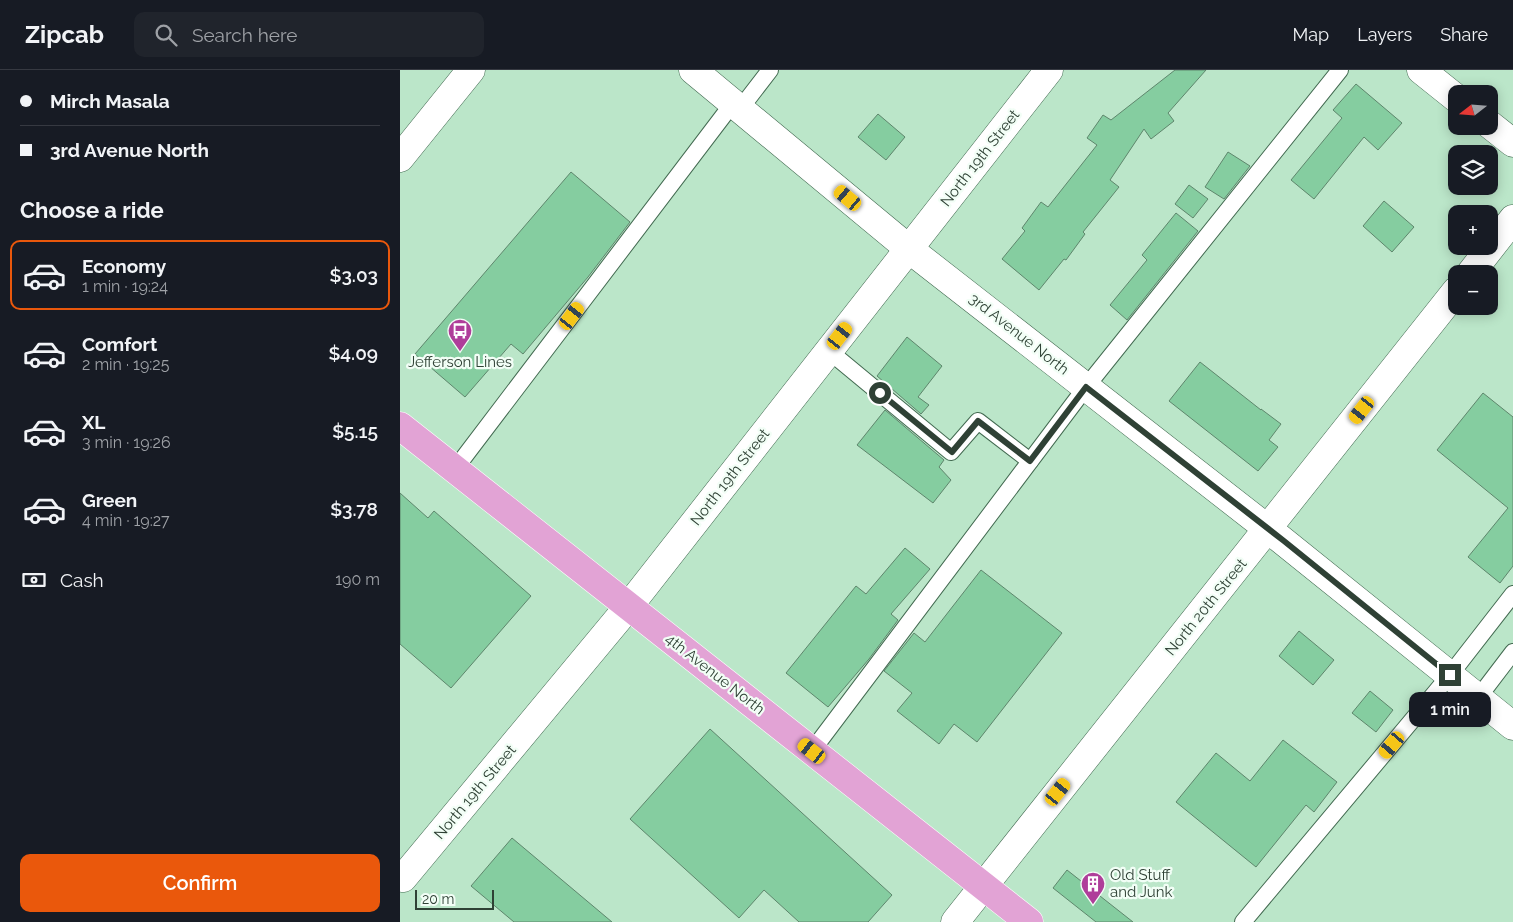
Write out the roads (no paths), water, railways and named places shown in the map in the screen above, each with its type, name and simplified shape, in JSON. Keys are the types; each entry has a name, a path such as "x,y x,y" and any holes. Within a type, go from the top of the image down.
{"main road":[{"name":"4th Avenue North","path":"400,426 1029,922"}],"street":[{"path":"400,158 471,70"},
{"name":"3rd Avenue North","path":"693,70 909,249 1268,529 1513,726"},
{"name":"North 19th Street","path":"403,878 629,606 1049,70"},
{"path":"1421,70 1448,92"},
{"path":"1498,131 1513,143"},
{"path":"1477,265 1513,219"},
{"name":"North 20th Street","path":"955,922 1448,301"}],"lane":[{"path":"455,470 737,106 770,70"},
{"path":"812,751 1086,387 1340,70"},
{"path":"829,351 952,452 978,421 1030,461"},
{"path":"1243,922 1450,675 1513,594"},
{"path":"1478,698 1513,652"}],"place":[{"name":"Jefferson Lines","path":"460,352"},
{"name":"Old Stuff and Junk","path":"1093,905"}]}
